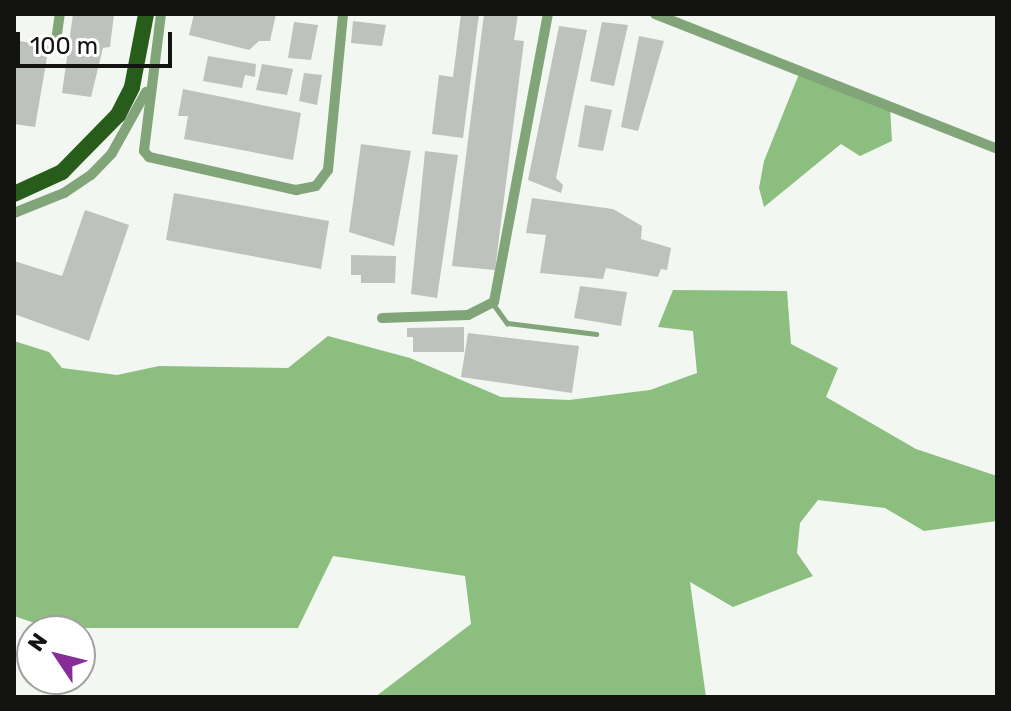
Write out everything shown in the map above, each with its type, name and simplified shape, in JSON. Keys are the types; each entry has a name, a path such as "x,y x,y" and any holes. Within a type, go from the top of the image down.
{"main road":[{"path":"14,194 62,172 118,115 132,87 146,14"}],"street":[{"path":"56,41 60,14"},
{"path":"161,14 142,141 149,157 307,190 328,170 343,14"},
{"path":"382,318 468,315 493,303 548,14"},
{"path":"655,14 681,19 997,149"},
{"path":"14,213 64,193 91,175 126,133 151,83"}],"lane":[{"path":"493,303 507,323 596,334"}],"green space":[{"path":"801,69 890,107 892,141 860,156 841,144 764,207 759,188 764,161"},
{"path":"673,290 787,291 791,344 838,368 826,397 916,449 997,476 997,521 924,531 885,508 818,500 800,523 797,553 813,576 733,607 690,582 706,697 375,697 471,624 465,576 333,556 298,628 96,628 96,615 14,616 14,341 49,352 62,368 117,375 159,366 288,368 328,336 410,358 501,397 569,400 650,390 697,373 693,331 658,327"}],"building":[{"path":"73,14 114,14 110,47 103,48 91,97 62,93"},
{"path":"194,14 276,14 270,41 259,41 249,50 189,35"},
{"path":"461,14 479,14 463,138 432,134 439,75 453,77"},
{"path":"484,14 518,14 514,40 524,41 495,270 452,266"},
{"path":"353,21 386,25 382,46 351,43"},
{"path":"294,22 318,25 311,60 288,58"},
{"path":"602,22 628,25 614,86 590,81"},
{"path":"559,26 587,30 556,178 563,185 561,193 528,180"},
{"path":"639,36 664,41 638,131 621,127"},
{"path":"14,40 49,46 35,127 14,124"},
{"path":"208,56 256,64 255,77 245,75 242,88 203,81"},
{"path":"262,64 293,69 287,95 256,90"},
{"path":"304,73 322,75 317,105 299,101"},
{"path":"183,89 301,113 293,160 184,139 188,116 178,116"},
{"path":"585,105 612,110 603,151 578,147"},
{"path":"361,144 411,151 394,246 349,232"},
{"path":"425,151 458,155 437,298 411,294"},
{"path":"174,193 329,221 321,269 166,240"},
{"path":"532,198 613,209 642,226 641,239 671,248 667,270 661,269 658,277 606,268 603,279 540,273 546,235 526,233"},
{"path":"85,210 129,225 89,341 14,314 14,261 62,276"},
{"path":"351,255 396,256 395,283 361,283 361,275 351,275"},
{"path":"580,286 627,292 621,326 574,318"},
{"path":"464,327 464,352 413,352 413,337 407,337 407,328"},
{"path":"468,333 579,346 572,393 461,377"}]}
